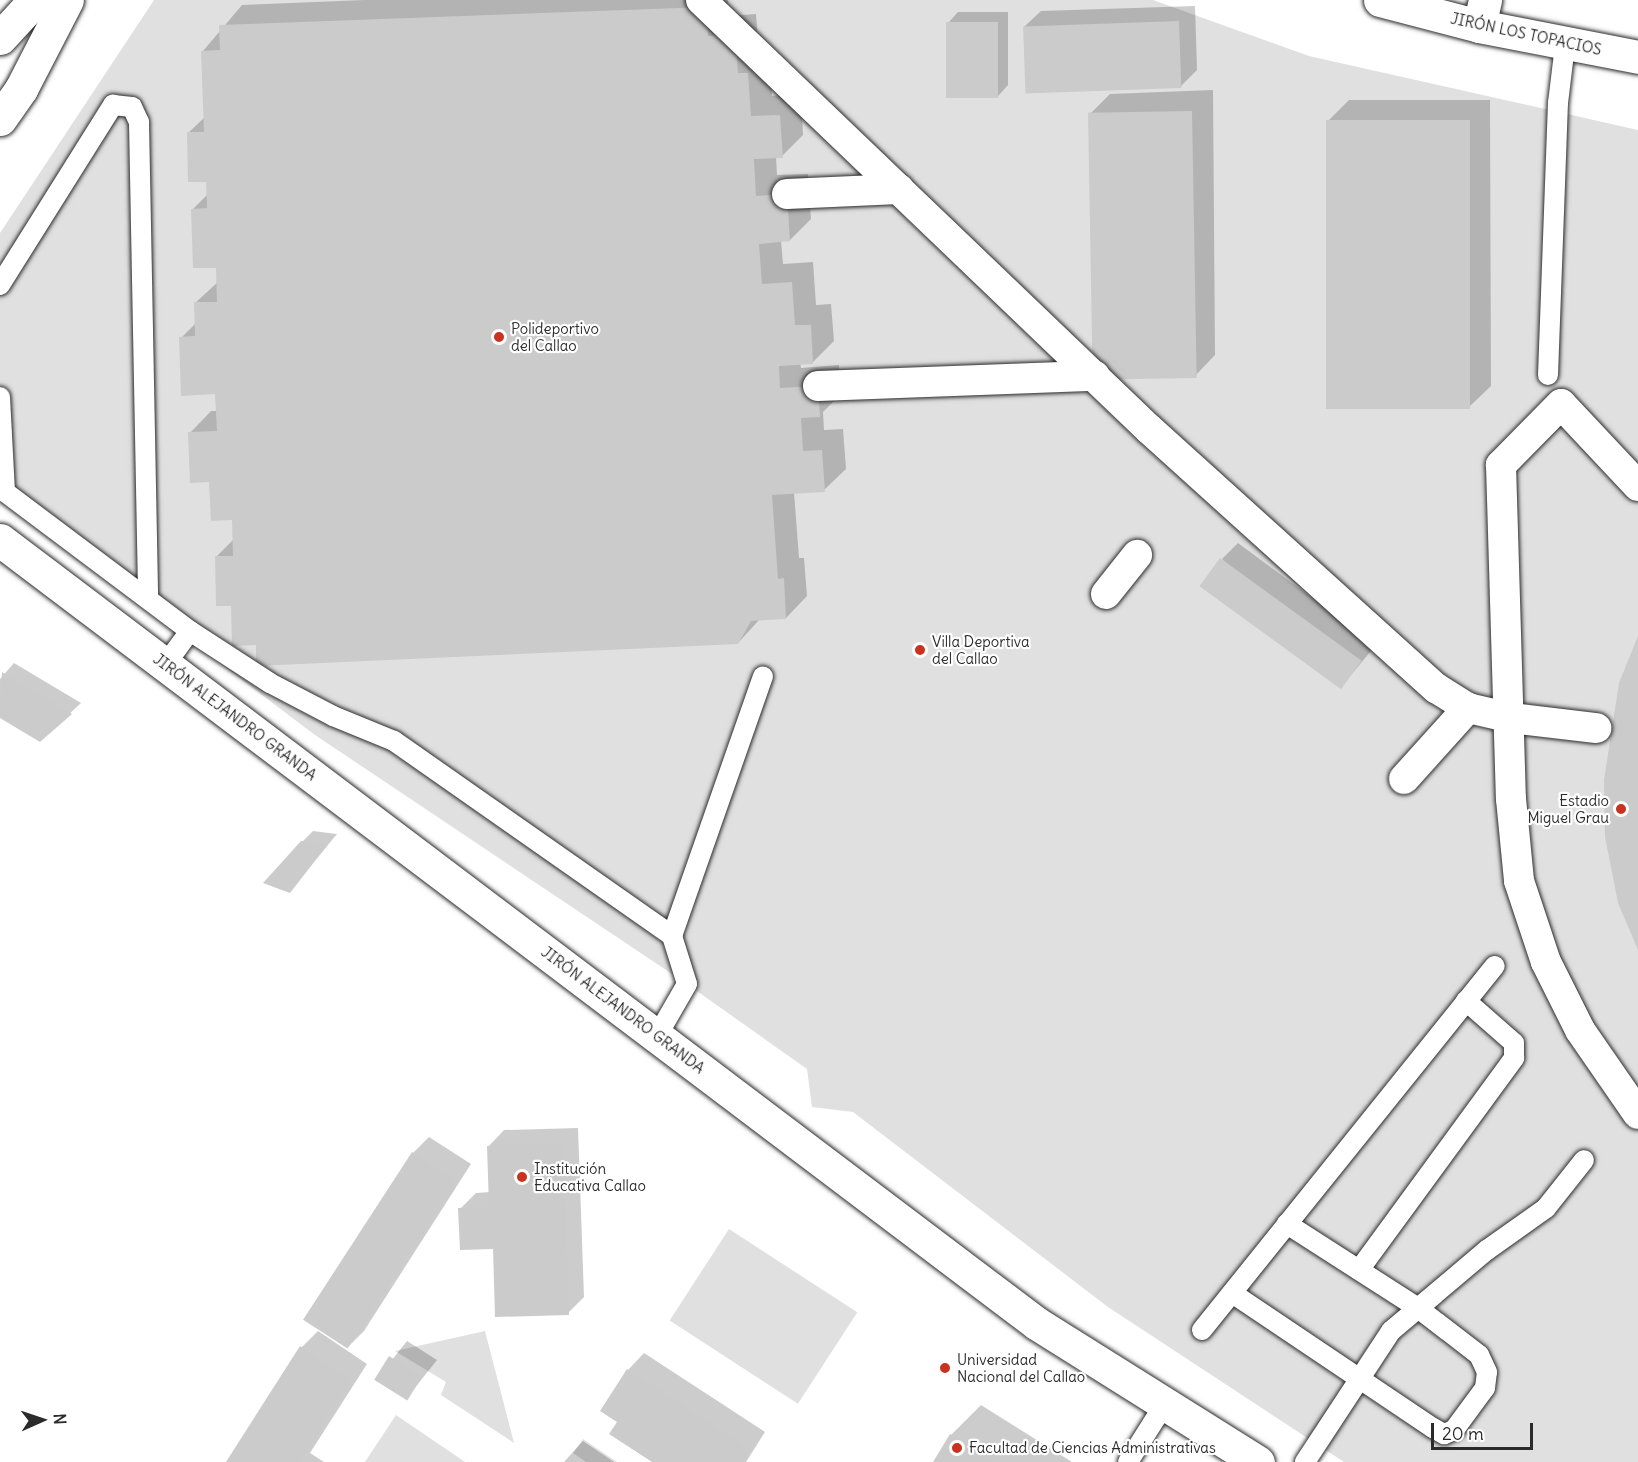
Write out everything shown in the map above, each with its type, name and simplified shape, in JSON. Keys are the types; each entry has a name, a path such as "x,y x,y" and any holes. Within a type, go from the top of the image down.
{"street":[{"path":"0,38 35,0"},
{"path":"0,119 67,0"},
{"path":"702,0 1095,376 1365,627 1436,688 1468,708 1511,718 1596,728"},
{"name":"JIRÓN LOS TOPACIOS","path":"1380,0 1482,13 1565,45 1638,57"},
{"path":"787,194 899,189"},
{"path":"818,386 1095,376"},
{"path":"1638,486 1561,404 1501,465 1511,718 1511,799 1519,881 1545,962 1580,1030 1638,1114"},
{"name":"JIRÓN ALEJANDRO GRANDA","path":"0,540 1036,1323 1258,1462"},
{"path":"1106,594 1137,555"},
{"path":"1404,779 1468,708"}],"lane":[{"path":"1548,375 1558,103 1565,45"},
{"path":"0,285 113,105 132,107 139,122 148,597"},
{"path":"0,397 5,492 148,597 190,631 270,683 333,716 394,741 672,936"},
{"path":"165,665 190,631"},
{"path":"657,1036 687,984 672,936 763,675"},
{"path":"1202,1330 1495,966"},
{"path":"1359,1270 1514,1058 1514,1043 1467,1001"},
{"path":"1305,1462 1391,1331 1546,1208 1584,1161"},
{"path":"1232,1293 1433,1428 1444,1434 1454,1430 1485,1388 1485,1363 1418,1308 1287,1224"},
{"path":"1128,1462 1164,1405"}],"shaded area":[{"name":"Villa Deportiva del Callao","path":"154,0 1153,0 1309,56 1638,130 1638,1462 1344,1462 1108,1307 853,1112 812,1107 807,1069 687,984 315,735 0,497 0,233"},
{"path":"729,1229 857,1312 798,1404 670,1320"},
{"path":"485,1331 514,1443 441,1395 446,1382 395,1351"},
{"path":"396,1415 465,1462 365,1462"},
{"path":"583,1439 617,1462 586,1462 573,1453"}],"building":[{"name":"Polideportivo del Callao","path":"707,7 708,36 735,34 738,73 748,73 751,116 780,115 783,158 754,159 756,196 787,194 790,241 759,244 762,284 792,282 795,325 811,325 813,364 779,366 780,388 818,386 820,417 801,418 803,451 822,450 825,492 772,495 778,579 784,578 786,619 751,621 738,644 256,666 256,645 232,646 231,606 216,606 215,556 233,556 232,520 211,521 209,482 190,483 188,432 217,431 215,394 181,396 179,337 195,336 194,302 217,302 216,268 193,268 191,209 207,208 206,182 188,182 187,132 204,132 201,51 220,50 219,25"},
{"path":"1179,21 1181,88 1025,93 1023,26"},
{"path":"946,22 998,22 998,98 946,98"},
{"path":"1192,111 1197,378 1093,380 1088,113"},
{"path":"1326,120 1470,120 1470,409 1326,409"},
{"path":"1220,558 1362,661 1341,689 1199,586"},
{"name":"Estadio Miguel Grau","path":"1638,636 1638,950 1618,903 1605,837 1604,780 1619,683"},
{"path":"2,672 72,714 40,742 0,718"},
{"path":"301,841 328,844 290,893 263,883"},
{"path":"563,1143 569,1315 495,1317 493,1249 460,1250 458,1208 489,1207 487,1146"},
{"path":"412,1152 456,1181 348,1349 303,1320"},
{"path":"300,1346 352,1380 300,1462 226,1462"},
{"path":"389,1356 422,1377 407,1400 374,1380"},
{"path":"627,1369 750,1449 742,1462 652,1462 609,1434 617,1422 600,1411"},
{"name":"Facultad de Ciencias Administrativas","path":"950,1434 994,1462 933,1462"}],"place":[{"name":"Polideportivo del Callao","path":"499,337"},
{"name":"Villa Deportiva del Callao","path":"920,650"},
{"name":"Estadio Miguel Grau","path":"1621,809"},
{"name":"Institución Educativa Callao","path":"522,1177"},
{"name":"Universidad Nacional del Callao","path":"945,1368"},
{"name":"Facultad de Ciencias Administrativas","path":"957,1448"}]}
